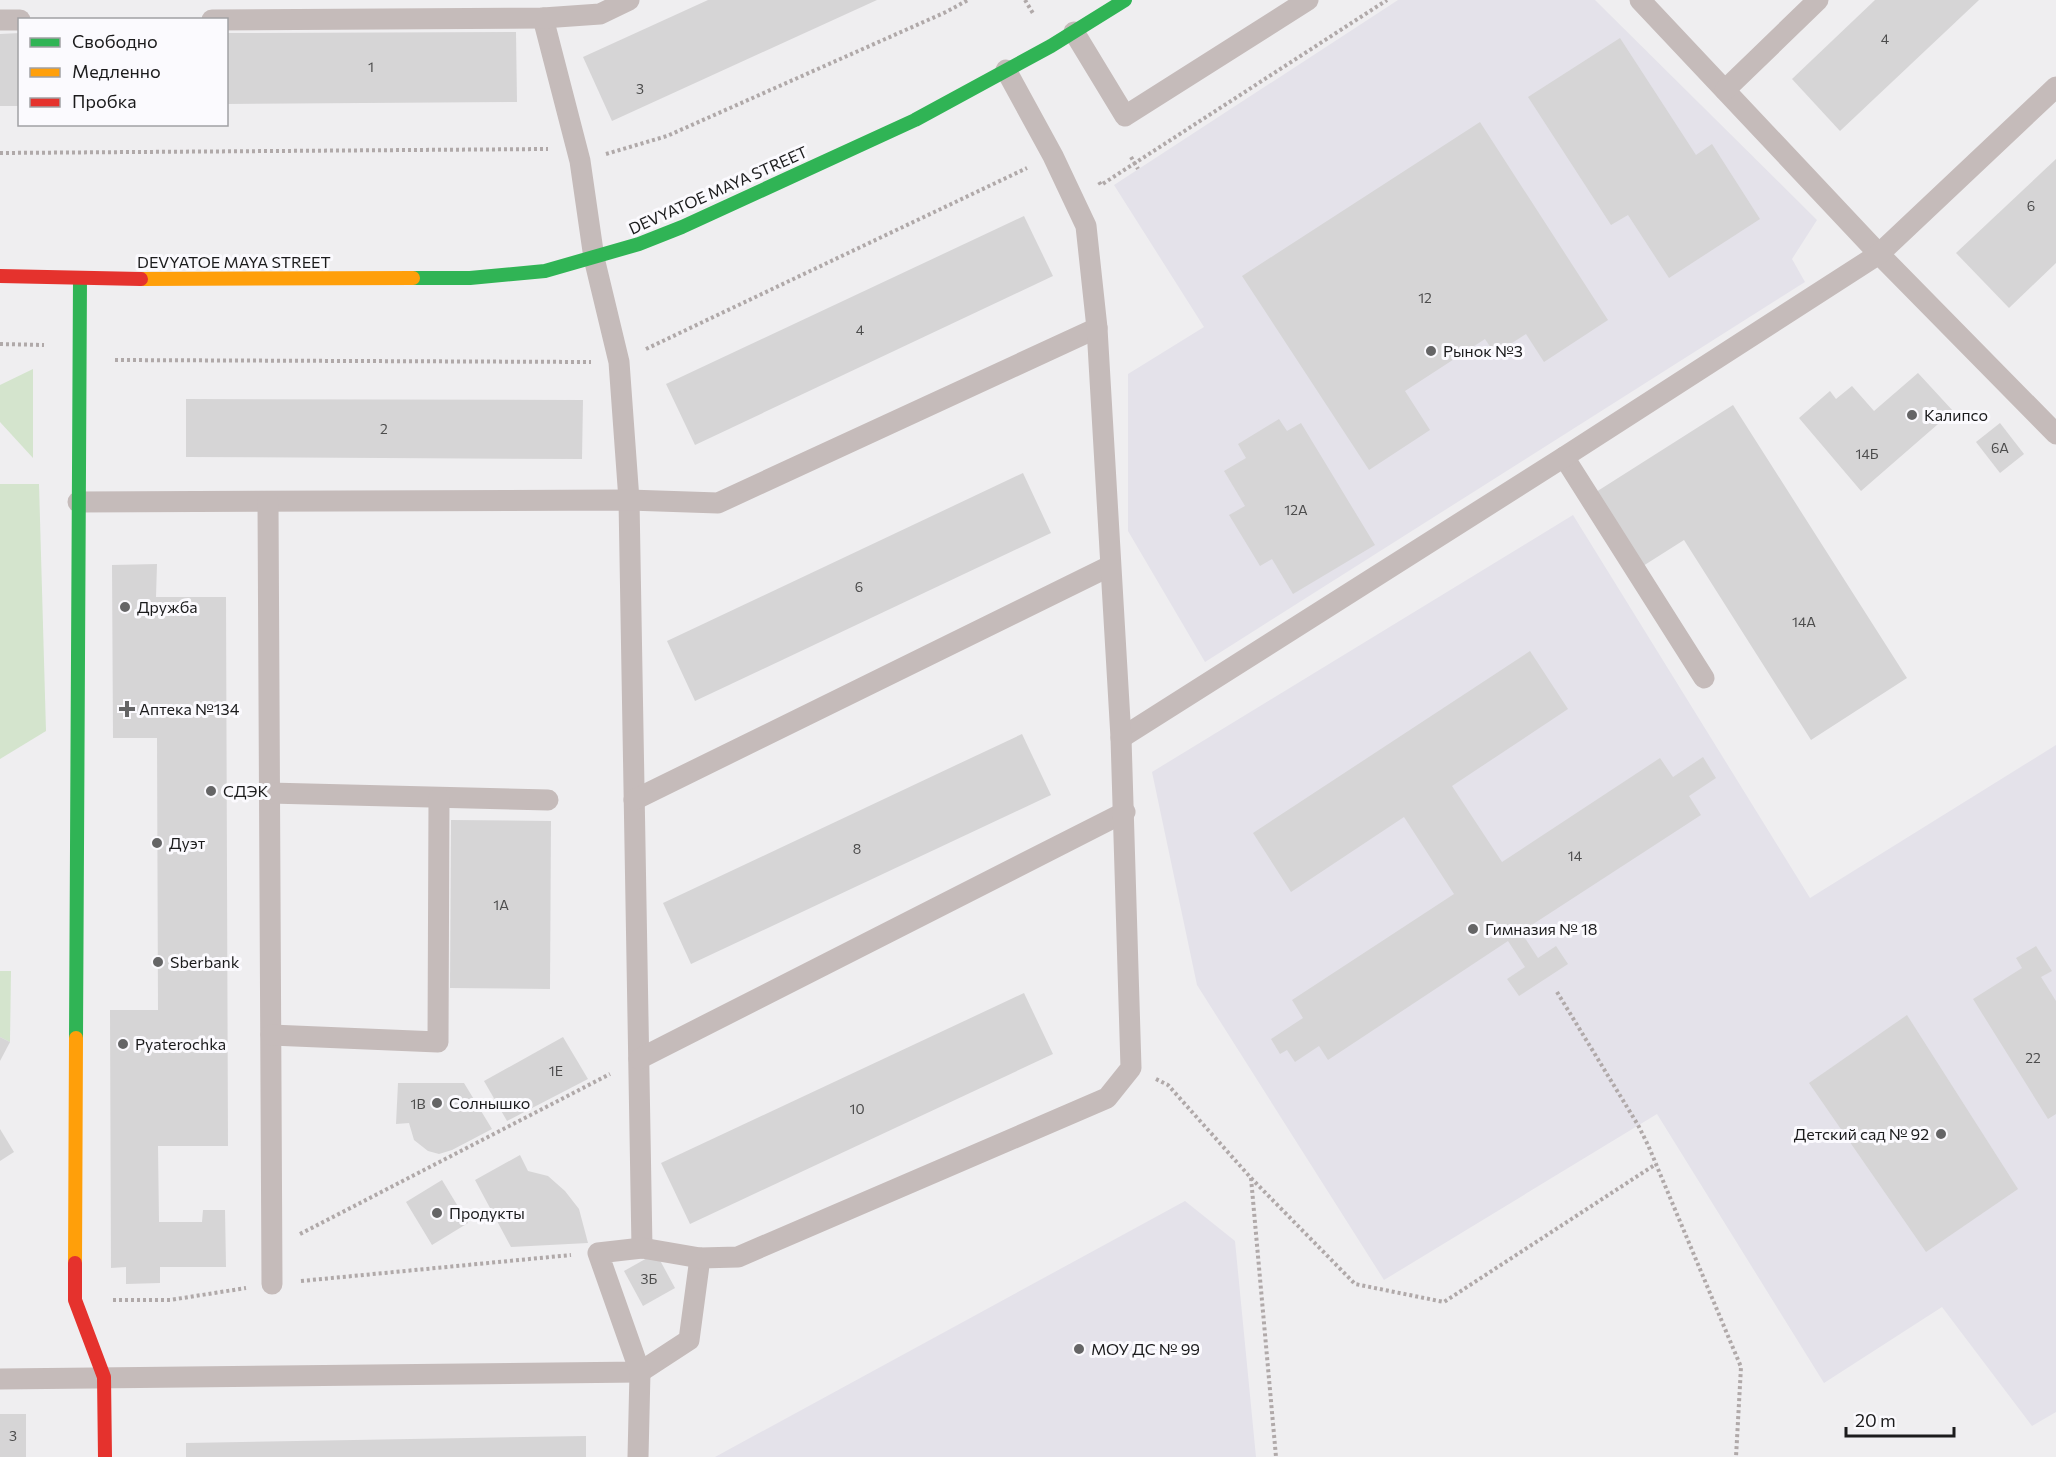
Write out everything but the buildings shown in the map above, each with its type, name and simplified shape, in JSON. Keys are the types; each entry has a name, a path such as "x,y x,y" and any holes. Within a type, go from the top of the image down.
{"main road":[{"name":"DEVYATOE MAYA STREET","path":"0,276 80,279 470,278 544,271 639,244 915,120 1074,32 1125,0"},
{"path":"80,279 75,1300 104,1377 105,1457"}],"lane":[{"path":"228,20 543,18 600,14 629,0"},
{"path":"1074,32 1125,116 1308,0"},
{"path":"1640,0 1879,254 2054,428"},
{"path":"1725,90 1818,0"},
{"path":"543,18 578,155 594,258 619,362 629,500 642,1248"},
{"path":"0,20 18,20"},
{"path":"638,1457 640,1372 598,1253 642,1248 700,1258 738,1257 1107,1098 1131,1068 1125,812 1098,328 1086,226 1053,156 1006,70"},
{"path":"1121,738 1879,254 2056,87"},
{"path":"78,502 629,500 718,503 1098,328"},
{"path":"1564,457 1704,678"},
{"path":"268,502 272,1284"},
{"path":"634,800 1110,566"},
{"path":"269,793 548,800"},
{"path":"271,1035 438,1042 439,798"},
{"path":"639,1059 1125,812"},
{"path":"0,1379 640,1372 689,1340 700,1258"}],"path":[{"path":"0,153 578,155 666,136 946,12 968,0"},
{"path":"1095,175 1101,185 1387,0"},
{"path":"1269,77 1272,83"},
{"path":"0,344 79,348 111,360 619,362 1053,156"},
{"path":"1131,157 1138,169"},
{"path":"1557,992 1638,1125 1741,1367 1736,1457"},
{"path":"273,1248 639,1059"},
{"path":"1131,1068 1168,1085 1251,1178 1355,1284 1443,1302 1656,1164"},
{"path":"1251,1178 1276,1457"},
{"path":"75,1300 170,1300 272,1284 598,1253"}],"shaded area":[{"name":"Рынок №3","path":"1398,0 1595,0 1817,220 1792,259 1805,282 1205,662 1128,531 1128,374 1204,327 1114,185"},
{"name":"Гимназия № 18","path":"1573,515 1810,898 2056,745 2056,1412 2032,1426 1942,1307 1824,1383 1657,1114 1384,1280 1197,985 1152,772"},
{"name":"МОУ ДС № 99","path":"1185,1201 1235,1241 1256,1457 715,1457"}],"green space":[{"path":"33,369 33,458 0,422 0,385"},
{"path":"0,484 39,484 46,731 0,759"},
{"path":"0,971 11,971 10,1042 0,1037"}],"traffic: fast":[{"path":"413,278 470,278 545,271 639,244 682,227 915,120 1051,46 1125,0"},
{"path":"76,1038 80,279"}],"traffic: slow":[{"path":"141,279 413,278"},
{"path":"75,1263 76,1038"}],"traffic: jam":[{"path":"0,276 141,279"},
{"path":"75,1263 75,1300 104,1377 105,1457"}],"place":[{"name":"Рынок №3","path":"1431,351"},
{"name":"Калипсо","path":"1912,415"},
{"name":"Дружба","path":"125,607"},
{"name":"Аптека №134","path":"127,709"},
{"name":"СДЭК","path":"211,791"},
{"name":"Дуэт","path":"157,843"},
{"name":"Гимназия № 18","path":"1473,929"},
{"name":"Sberbank","path":"158,962"},
{"name":"Pyaterochka","path":"123,1044"},
{"name":"Солнышко","path":"437,1103"},
{"name":"Детский сад № 92","path":"1941,1134"},
{"name":"Продукты","path":"437,1213"},
{"name":"МОУ ДС № 99","path":"1079,1349"}]}
